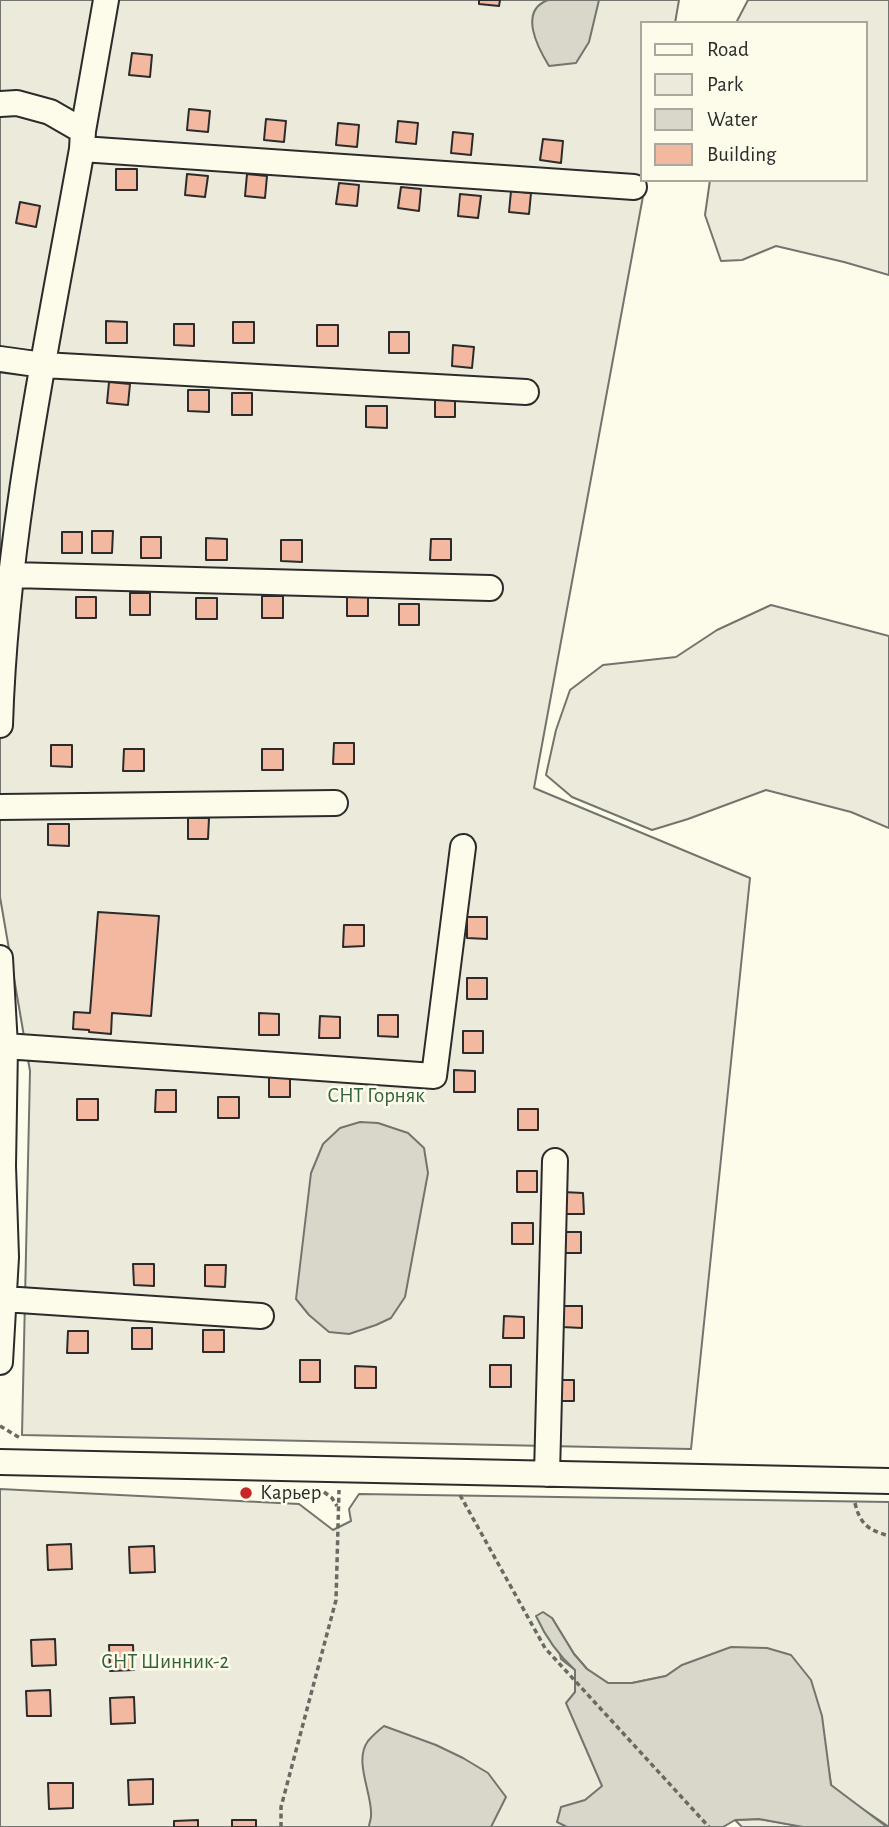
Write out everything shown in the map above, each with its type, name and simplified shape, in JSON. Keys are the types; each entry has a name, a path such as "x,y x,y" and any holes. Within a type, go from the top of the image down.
{"street":[{"path":"0,725 1,670 21,494 106,0"},
{"path":"0,104 17,103 50,112 82,140 634,187"},
{"path":"0,359 43,365 526,392"},
{"path":"12,575 490,588"},
{"path":"0,807 335,803"},
{"path":"5,1046 434,1076 463,847"},
{"path":"0,1362 6,1257 3,1166 5,1046 1,972"},
{"path":"547,1474 555,1161"},
{"path":"4,1299 261,1316"},
{"path":"0,1462 889,1481"}],"path":[{"path":"281,1827 281,1807 336,1600 338,1470"},
{"path":"447,1472 545,1648 709,1827"},
{"path":"852,1480 859,1517 872,1530 889,1535"}],"green space":[{"name":"СНТ Горняк","path":"0,0 679,0 675,21 640,21 640,182 646,182 534,788 750,878 691,1449 22,1435 30,1071 0,897"},
{"path":"748,0 889,0 889,275 776,246 742,260 721,261 705,215 710,182 868,182 868,21 737,21"},
{"path":"771,605 889,636 889,828 851,812 766,790 652,830 572,797 546,775 556,730 570,690 603,665 676,657 717,630"},
{"name":"СНТ Шинник-2","path":"0,1489 299,1504 333,1530 351,1521 349,1509 359,1494 889,1502 889,1827 831,1785 827,1760 682,1665 666,1676 632,1683 608,1683 587,1669 574,1654 552,1618 561,1659 575,1670 575,1692 720,1827 0,1827"},
{"path":"759,1819 803,1827 742,1827 735,1820"}],"water":[{"path":"548,0 599,0 589,42 576,63 549,66 540,50 532,21 539,5"},
{"path":"360,1122 378,1123 408,1133 424,1148 428,1173 405,1297 391,1318 349,1334 329,1332 309,1315 296,1299 311,1173 323,1144 340,1128"},
{"path":"543,1612 552,1618 574,1654 587,1669 608,1683 632,1683 666,1676 682,1665 731,1647 767,1648 791,1655 811,1680 822,1716 831,1785 887,1827 803,1827 759,1819 735,1820 723,1827 567,1827 557,1822 561,1807 585,1800 602,1786 566,1703 575,1692 575,1670 557,1652 544,1631 536,1616"},
{"path":"384,1726 436,1745 488,1773 506,1797 491,1827 369,1827 371,1808 362,1758 368,1741"}],"building":[{"path":"479,0 500,0 499,6 479,4"},
{"path":"132,53 152,55 150,77 129,75"},
{"path":"189,109 210,111 208,132 187,130"},
{"path":"266,119 286,121 284,142 264,140"},
{"path":"398,121 418,123 416,144 396,142"},
{"path":"338,123 359,125 357,147 336,145"},
{"path":"453,132 473,134 471,155 451,153"},
{"path":"543,139 563,141 561,163 540,160"},
{"path":"116,169 137,169 137,190 116,190"},
{"path":"187,174 208,176 205,197 185,195"},
{"path":"247,174 267,176 265,198 245,196"},
{"path":"339,183 359,185 357,206 336,204"},
{"path":"401,187 421,189 419,211 398,208"},
{"path":"511,191 531,193 529,214 509,212"},
{"path":"460,194 481,196 478,218 458,216"},
{"path":"20,202 40,206 36,227 16,223"},
{"path":"106,321 127,322 127,343 106,343"},
{"path":"233,322 254,322 254,343 233,343"},
{"path":"174,324 194,324 194,346 174,345"},
{"path":"317,325 338,325 338,346 317,346"},
{"path":"389,332 409,332 409,353 389,353"},
{"path":"453,345 474,347 472,368 452,366"},
{"path":"109,382 130,384 128,405 107,403"},
{"path":"188,390 209,390 209,412 188,411"},
{"path":"232,393 252,393 252,415 232,415"},
{"path":"435,395 455,395 455,417 435,417"},
{"path":"366,406 387,406 387,428 366,427"},
{"path":"92,531 113,531 112,553 92,553"},
{"path":"62,532 82,532 82,553 62,553"},
{"path":"141,537 161,537 161,558 141,558"},
{"path":"206,538 227,539 227,560 206,560"},
{"path":"431,539 451,539 451,560 430,560"},
{"path":"281,540 302,540 302,562 281,561"},
{"path":"130,593 150,593 150,615 130,615"},
{"path":"347,594 368,595 368,616 347,616"},
{"path":"262,596 283,596 283,618 262,618"},
{"path":"76,597 96,597 96,618 76,618"},
{"path":"196,598 217,598 217,619 196,619"},
{"path":"399,604 419,604 419,625 399,625"},
{"path":"334,743 354,743 354,764 333,764"},
{"path":"51,745 72,745 72,767 51,766"},
{"path":"124,749 144,749 144,771 123,771"},
{"path":"262,749 283,749 283,770 262,770"},
{"path":"188,818 209,818 208,839 188,839"},
{"path":"48,824 69,824 69,846 48,845"},
{"path":"98,912 159,916 151,1016 112,1013 111,1034 73,1029 74,1012 90,1013"},
{"path":"467,917 487,917 487,939 467,938"},
{"path":"344,925 364,925 364,946 343,947"},
{"path":"467,978 487,978 487,999 467,999"},
{"path":"259,1013 279,1014 279,1035 259,1035"},
{"path":"378,1015 398,1015 398,1037 378,1036"},
{"path":"320,1016 340,1017 340,1038 319,1038"},
{"path":"463,1031 483,1031 483,1053 463,1053"},
{"path":"454,1070 475,1071 475,1092 454,1092"},
{"path":"269,1076 290,1076 290,1097 269,1097"},
{"path":"156,1090 176,1090 176,1112 155,1112"},
{"path":"218,1097 239,1097 239,1118 218,1118"},
{"path":"77,1099 98,1099 98,1120 77,1120"},
{"path":"518,1109 538,1109 538,1130 518,1130"},
{"path":"517,1171 537,1171 537,1192 517,1192"},
{"path":"563,1192 583,1193 584,1214 563,1214"},
{"path":"512,1223 533,1223 533,1244 512,1244"},
{"path":"561,1232 581,1232 581,1253 561,1253"},
{"path":"133,1264 154,1264 154,1286 134,1285"},
{"path":"205,1265 226,1265 225,1287 205,1286"},
{"path":"562,1306 582,1306 582,1328 562,1327"},
{"path":"504,1316 524,1317 524,1338 503,1338"},
{"path":"132,1328 152,1328 152,1349 132,1349"},
{"path":"203,1330 224,1330 224,1352 203,1352"},
{"path":"68,1331 88,1331 88,1353 67,1353"},
{"path":"300,1360 320,1360 320,1382 300,1382"},
{"path":"490,1365 511,1365 511,1387 490,1387"},
{"path":"355,1366 376,1367 376,1388 355,1388"},
{"path":"554,1380 574,1380 574,1401 553,1401"},
{"path":"71,1544 72,1569 48,1570 47,1545"},
{"path":"154,1546 155,1572 130,1573 129,1547"},
{"path":"55,1639 56,1665 32,1666 31,1640"},
{"path":"109,1645 133,1645 134,1670 110,1671"},
{"path":"50,1690 51,1716 27,1716 26,1691"},
{"path":"134,1697 135,1723 111,1724 110,1698"},
{"path":"153,1779 153,1804 129,1805 128,1780"},
{"path":"48,1783 73,1783 73,1808 49,1809"},
{"path":"198,1820 198,1827 174,1827 174,1821"},
{"path":"232,1820 256,1820 256,1827 232,1827"}],"place":[{"name":"Карьер","path":"246,1493"}]}
